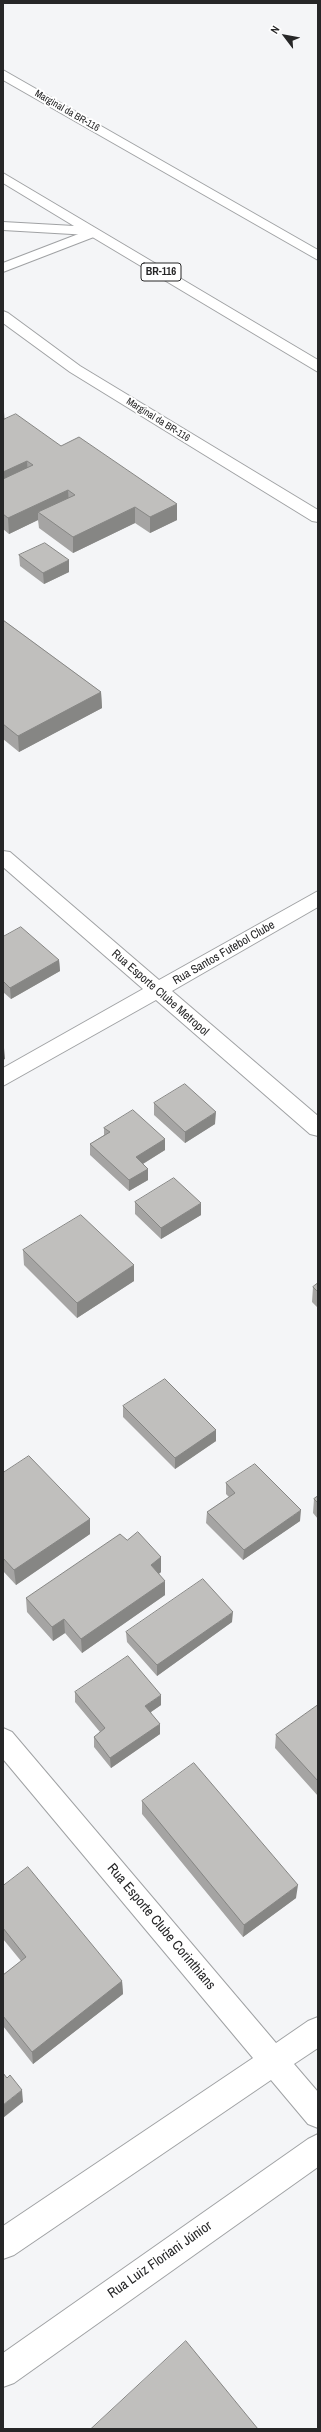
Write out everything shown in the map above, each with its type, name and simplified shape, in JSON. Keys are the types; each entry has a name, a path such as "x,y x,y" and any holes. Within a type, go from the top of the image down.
{"main road":[{"name":"Marginal da BR-116","path":"3,74 318,256"},
{"name":"BR-116","path":"3,177 318,368"},
{"path":"3,226 94,232"},
{"path":"3,268 94,232"},
{"name":"Marginal da BR-116","path":"3,316 75,369 318,517"},
{"name":"Rua Esporte Clube Metropol","path":"3,857 318,1128"},
{"name":"Rua Santos Futebol Clube","path":"3,1078 159,991 318,898"},
{"name":"Rua Esporte Clube Corinthians","path":"3,1740 318,2114"},
{"path":"3,2244 318,2031"},
{"name":"Rua Luiz Floriani Júnior","path":"3,2372 318,2149"}],"building":[{"path":"16,414 61,446 79,437 177,504 150,517 135,507 73,537 38,512 75,495 68,490 8,518 3,514 3,479 33,465 27,461 3,472 3,420"},
{"path":"45,543 69,560 43,573 19,555"},
{"path":"3,620 101,692 18,736 3,724"},
{"path":"21,927 59,960 10,988 3,981 3,937"},
{"path":"185,1084 216,1112 185,1132 154,1103"},
{"path":"133,1110 165,1139 136,1157 148,1169 129,1180 90,1144 110,1132 104,1128"},
{"path":"174,1178 201,1203 161,1228 135,1202"},
{"path":"81,1215 134,1265 77,1303 23,1250"},
{"path":"318,1283 318,1292 313,1287"},
{"path":"165,1379 216,1430 175,1458 123,1406"},
{"path":"29,1456 90,1519 14,1570 3,1558 3,1473"},
{"path":"255,1464 301,1510 244,1550 207,1512 235,1493 226,1483"},
{"path":"318,1496 318,1503 314,1499"},
{"path":"138,1532 161,1557 151,1565 165,1581 81,1639 64,1619 52,1627 26,1598 120,1534 127,1540"},
{"path":"203,1579 233,1612 157,1665 126,1632"},
{"path":"128,1656 161,1695 145,1706 160,1724 110,1758 94,1737 105,1728 75,1692"},
{"path":"318,1705 318,1781 276,1735"},
{"path":"194,1763 298,1885 244,1925 142,1801"},
{"path":"28,1867 122,1981 32,2052 3,2016 3,1975 26,1957 3,1928 3,1886"},
{"path":"3,2073 7,2078 10,2075 22,2090 3,2105"},
{"path":"186,2341 258,2429 91,2429"}]}
